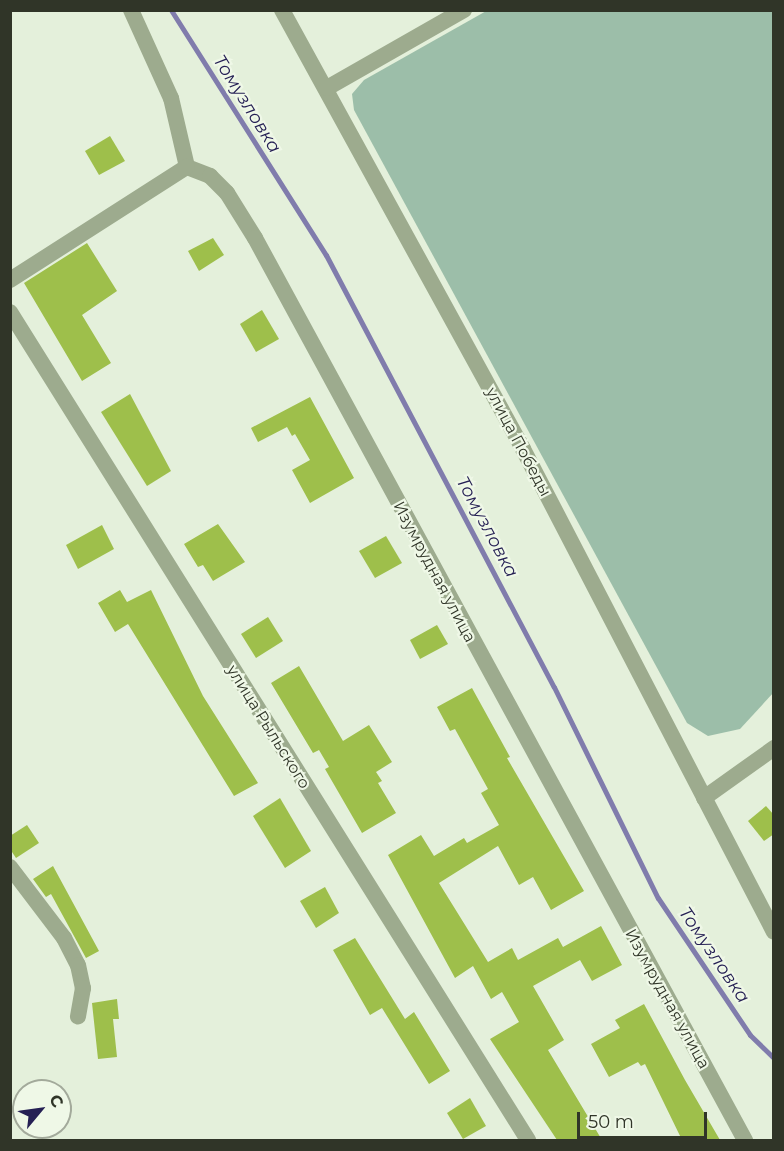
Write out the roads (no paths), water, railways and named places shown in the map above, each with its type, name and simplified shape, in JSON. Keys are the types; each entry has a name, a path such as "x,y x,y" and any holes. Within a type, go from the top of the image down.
{"street":[{"path":"10,280 187,167 171,98 131,10"},
{"name":"улица Победы","path":"282,10 327,88 523,449 774,932"},
{"path":"327,88 464,10"},
{"name":"Изумрудная улица","path":"187,167 210,176 227,193 255,238 745,1140"},
{"name":"улица Рыльского","path":"10,312 528,1140"},
{"path":"704,798 774,748"},
{"path":"10,867 64,938 78,965 83,988 78,1017"}],"waterway":[{"name":"Томузловка","path":"171,10 326,255 554,687 658,898 750,1035 774,1058"}]}
